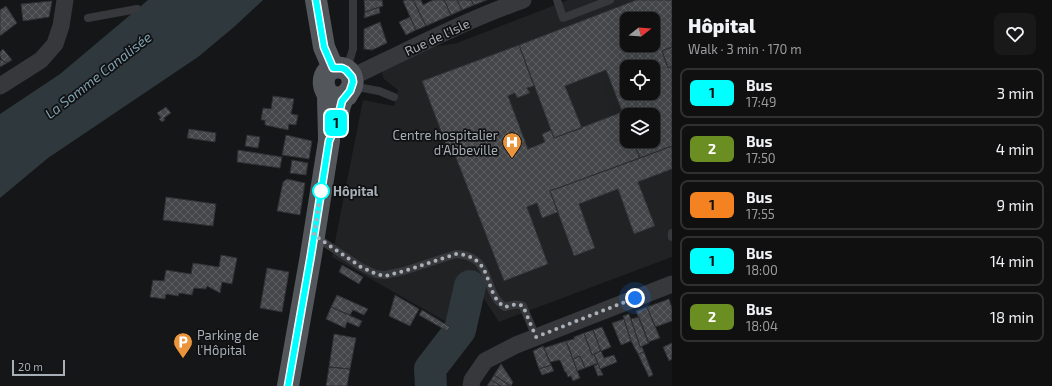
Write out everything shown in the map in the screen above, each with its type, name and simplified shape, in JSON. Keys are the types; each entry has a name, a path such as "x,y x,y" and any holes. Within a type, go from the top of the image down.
{"main road":[{"path":"288,386 329,141 330,123 328,108 343,82 324,47 316,0"}],"street":[{"path":"0,86 41,60 55,44 61,26 64,0"},
{"name":"Rue de l'Isle","path":"343,82 464,24 500,8 523,0"},
{"path":"471,386 472,380 485,361 516,345 672,284"}],"lane":[{"path":"353,0 354,49 343,82 379,91 394,97"},
{"path":"557,0 563,18 610,0"},
{"path":"88,18 137,9"},
{"path":"314,235 361,267 376,274 385,276 456,254 464,254 476,260 484,269 496,299 500,304 505,307 515,304 520,304 523,306 536,337"}],"shaded area":[{"name":"Centre hospitalier d'Abbeville","path":"568,0 672,0 672,257 499,322 475,285 466,284 450,324 332,257 363,100 394,106 398,90 384,79 381,70 433,47 457,43"}],"water":[{"name":"La Somme Canalisée","path":"148,0 263,0 198,57 48,158 0,198 0,114 60,74"}],"building":[{"path":"364,0 382,0 383,6 365,12"},
{"path":"413,0 426,26 416,30 403,1"},
{"path":"413,0 421,0 423,5 433,0 444,0 451,15 426,26"},
{"path":"444,0 457,0 462,10 451,15"},
{"path":"457,0 471,0 474,5 462,10"},
{"path":"471,0 487,0 474,5"},
{"path":"636,0 672,0 672,47 662,51 668,68 672,66 672,146 640,158 636,148 660,148 660,108 621,108 606,70 565,86 582,128 554,138 519,45"},
{"path":"52,1 49,17 23,21 21,4"},
{"path":"6,6 17,23 0,36 0,10"},
{"path":"379,7 380,13 364,18 365,12"},
{"path":"410,17 416,30 406,35 399,22"},
{"path":"380,22 387,43 372,50 364,49 364,29"},
{"path":"519,45 534,86 527,88 530,93 517,98 515,93 508,96 528,149 545,142 542,134 551,130 554,138 620,113 620,148 636,148 640,158 550,191 558,212 542,218 537,203 527,207 548,264 504,281 453,150 449,152 422,81"},
{"path":"672,47 672,66 668,68 662,51"},
{"path":"3,49 12,60 7,63 2,60 0,56 0,52"},
{"path":"0,59 7,63 0,67"},
{"path":"273,96 294,99 291,114 298,115 296,125 289,124 288,130 265,125 265,120 261,120 263,108 271,109"},
{"path":"166,107 171,113 164,118 165,120 162,122 157,113"},
{"path":"189,129 216,133 215,142 187,138"},
{"path":"247,135 260,137 258,148 245,146"},
{"path":"286,135 312,141 309,159 282,155"},
{"path":"672,146 672,169 638,182 655,226 634,234 618,189 579,204 595,248 574,256 550,191"},
{"path":"238,150 282,157 280,168 237,162"},
{"path":"292,160 308,163 306,175 290,173"},
{"path":"287,179 305,183 300,215 277,211 283,182"},
{"path":"166,197 216,204 213,226 163,220"},
{"path":"221,255 237,258 232,284 222,282 220,293 207,286 206,289 194,288 192,295 179,293 178,296 166,294 165,299 150,297 153,280 164,281 166,270 191,274 193,263 219,267"},
{"path":"342,265 363,277 359,284 339,272"},
{"path":"267,268 289,272 282,312 260,308"},
{"path":"337,295 368,309 364,315 353,310 350,315 331,307"},
{"path":"395,295 419,309 410,326 389,316"},
{"path":"669,299 672,308 672,321 655,327 647,307"},
{"path":"331,307 362,321 359,327 347,322 345,328 326,319"},
{"path":"647,307 660,338 648,342 636,311"},
{"path":"422,310 450,327 447,331 419,315"},
{"path":"629,314 640,347 642,347 644,352 638,354 631,341 623,316"},
{"path":"639,317 649,343 640,347 631,319"},
{"path":"624,319 631,341 621,345 612,323"},
{"path":"602,327 611,347 601,351 593,330"},
{"path":"593,330 601,351 592,355 584,333"},
{"path":"584,333 592,355 594,354 598,363 585,368 580,356 573,359 566,341 574,339 574,337"},
{"path":"334,334 356,338 350,369 329,367"},
{"path":"566,341 580,378 573,381 571,376 568,377 560,360 550,362 544,348"},
{"path":"672,343 672,359 669,361 663,347"},
{"path":"543,346 551,365 539,369 533,351"},
{"path":"601,351 604,358 614,355 617,362 600,369 594,354"},
{"path":"644,352 653,375 649,377 638,354"},
{"path":"580,356 585,368 577,371 573,359"},
{"path":"501,364 513,382 511,386 494,375"},
{"path":"598,364 603,375 598,376 594,366"},
{"path":"551,365 554,371 542,375 539,369"},
{"path":"329,367 350,369 347,386 326,386"},
{"path":"494,375 510,386 501,386 491,380"},
{"path":"491,380 501,386 487,386"}],"waterway":[{"path":"431,386 430,369 460,330 470,286"}],"bus line":[{"name":"1","path":"288,386 329,141 336,125 342,101 350,91 353,82 352,77 346,70 342,68 333,68 326,53 319,24 316,0"}],"place":[{"name":"Centre hospitalier d'Abbeville","path":"512,159"},
{"name":"Hôpital","path":"321,191"},
{"name":"Parking de l'Hôpital","path":"183,359"}],"route":[{"path":"321,191 314,235 361,267 376,274 385,276 456,254 464,254 476,260 484,269 496,299 500,304 505,307 515,304 520,304 523,306 536,337 635,298"}]}
